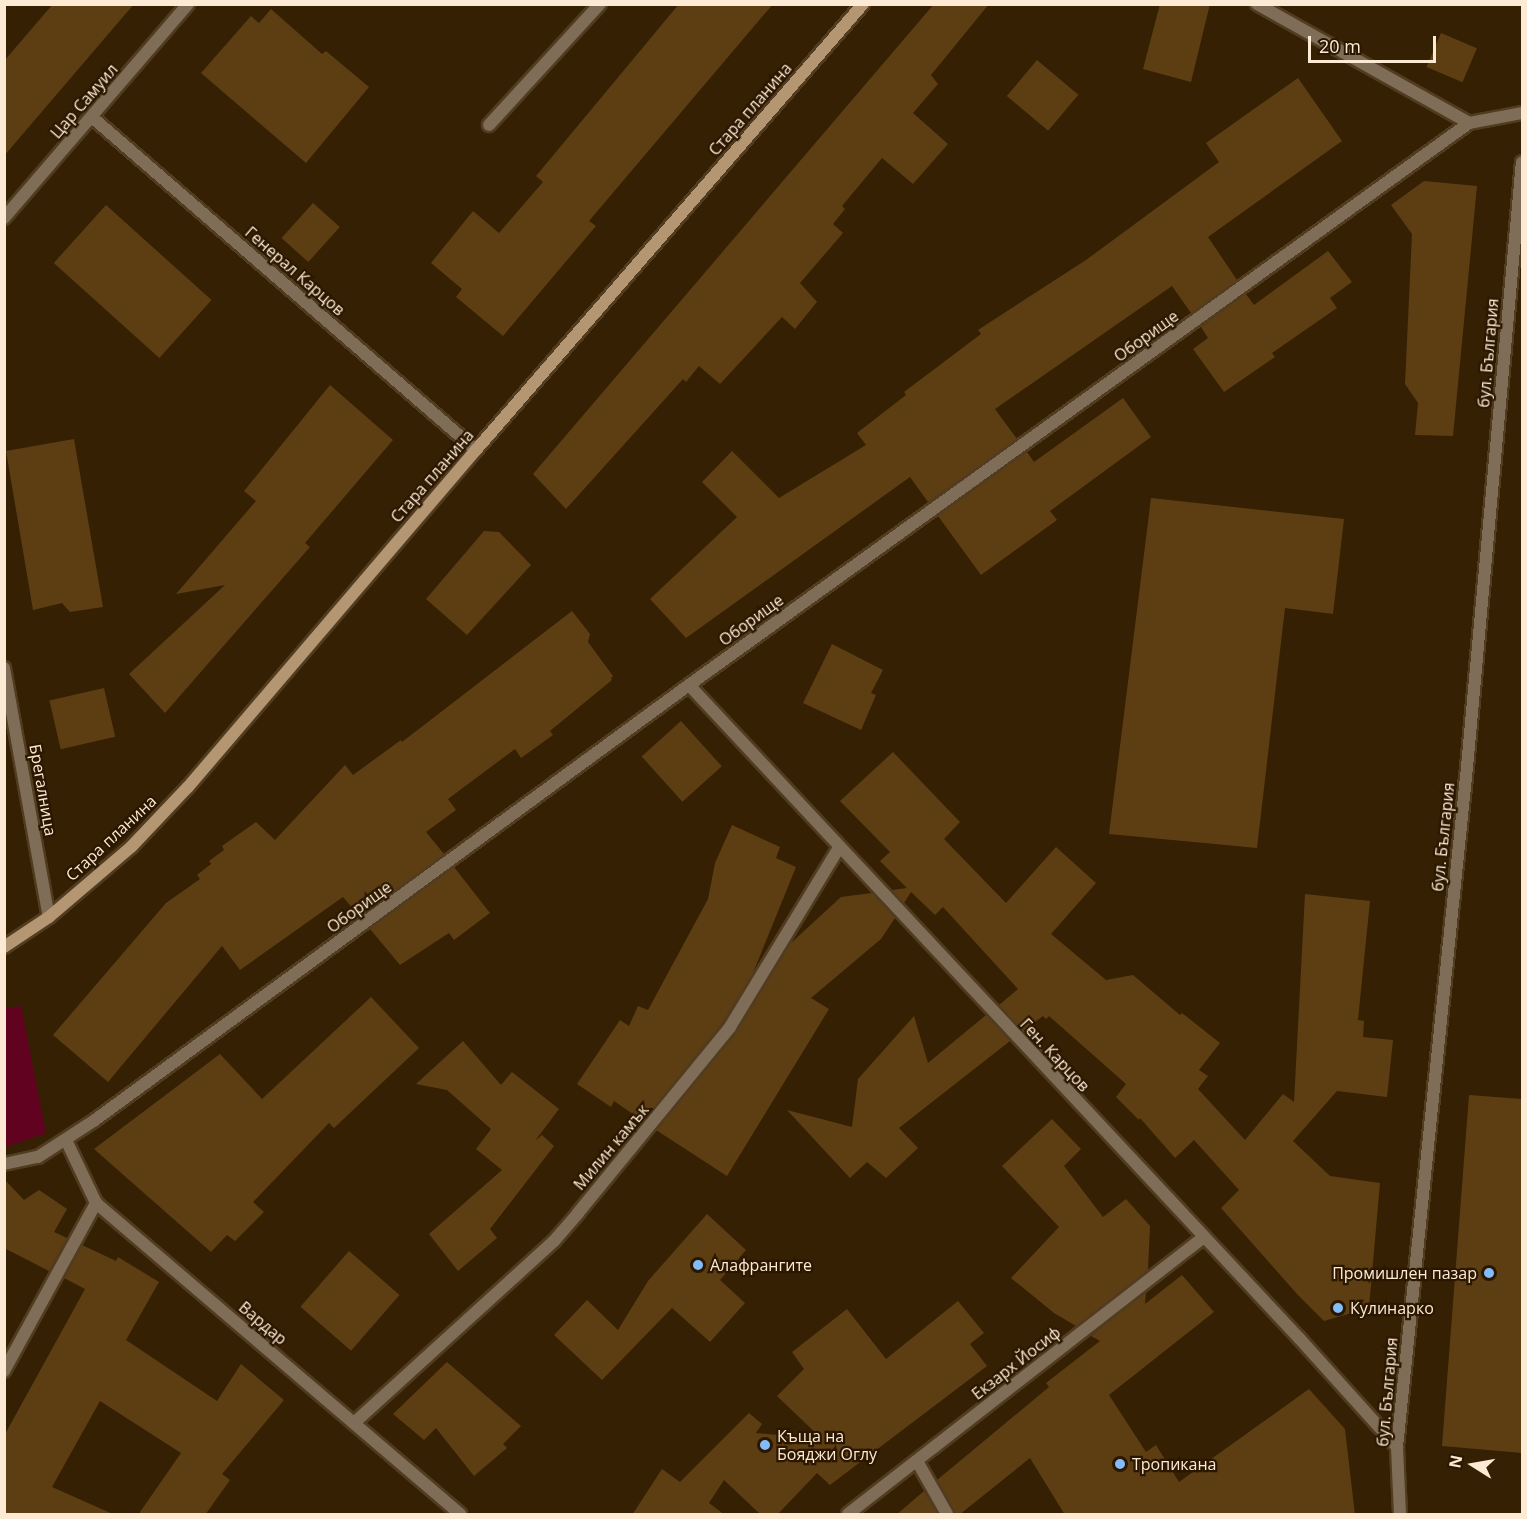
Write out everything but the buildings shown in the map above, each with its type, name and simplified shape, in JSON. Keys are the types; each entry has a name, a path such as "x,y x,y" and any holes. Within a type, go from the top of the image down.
{"main road":[{"name":"Стара планина","path":"4,947 49,917 132,846 188,787 476,450 863,4"}],"street":[{"name":"Цар Самуил","path":"4,218 93,118 188,4"},
{"path":"489,125 600,4"},
{"path":"1257,4 1468,123"},
{"name":"Оборище","path":"4,1164 38,1157 66,1140 689,685 1468,123 1522,113"},
{"name":"Генерал Карцов","path":"93,118 476,450"},
{"name":"бул. България","path":"1400,1515 1397,1447 1467,767 1522,162"},
{"name":"Брегалница","path":"4,668 49,917"},
{"name":"Ген. Карцов","path":"689,685 1397,1447"},
{"name":"Милин камък","path":"354,1423 560,1234 730,1027 839,848"},
{"name":"Вардар","path":"66,1140 96,1203 460,1515"},
{"path":"4,1371 96,1203"},
{"name":"Екзарх Йосиф","path":"848,1515 1204,1237"},
{"path":"917,1461 947,1515"}],"shaded area":[{"path":"21,1006 46,1133 5,1147 5,1008"}],"place":[{"name":"Алафрангите","path":"698,1265"},
{"name":"Промишлен пазар","path":"1489,1273"},
{"name":"Кулинарко","path":"1338,1308"},
{"name":"Къща на Бояджи Оглу","path":"765,1445"},
{"name":"Тропикана","path":"1120,1464"}]}
